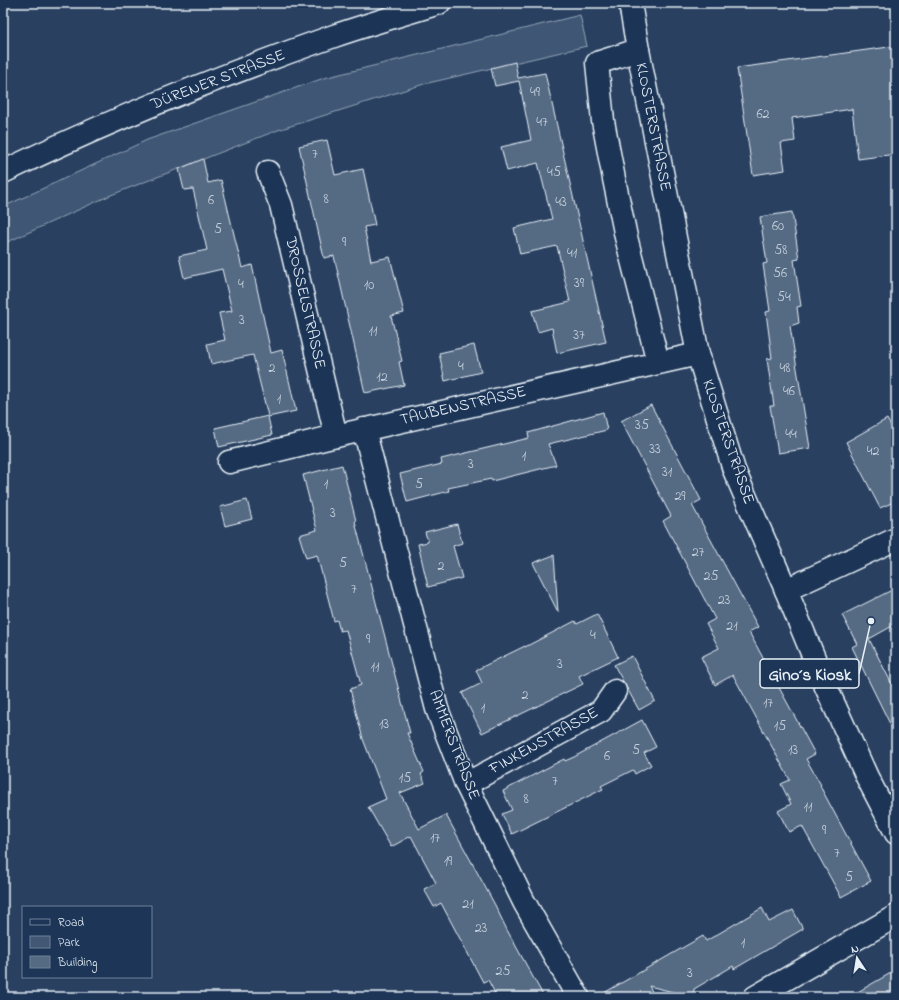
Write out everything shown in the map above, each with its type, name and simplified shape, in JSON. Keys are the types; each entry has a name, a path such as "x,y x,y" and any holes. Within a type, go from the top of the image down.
{"street":[{"name":"DÜRENER STRASSE","path":"3,172 59,145 239,71 335,36 439,3"},
{"name":"KLOSTERSTRASSE","path":"630,3 698,354 734,470 826,687 867,777 896,833"},
{"name":"KLOSTERSTRASSE","path":"638,50 597,63 603,121 617,194 626,237 658,362"},
{"name":"DROSSELSTRASSE","path":"268,172 281,205 336,436"},
{"name":"TAUBENSTRASSE","path":"229,462 364,429 698,354"},
{"name":"AMMERSTRASSE","path":"364,429 437,709 466,784 524,902 578,997"},
{"path":"786,590 896,539"},
{"name":"FINKENSTRASSE","path":"466,784 601,711 614,691"},
{"path":"755,997 896,916"}],"green space":[{"path":"580,15 587,46 424,84 278,130 111,195 3,244 3,207 147,140 324,78"}],"building":[{"path":"896,46 896,154 858,159 852,109 792,118 795,141 781,143 785,170 753,175 737,68"},
{"path":"515,62 518,78 545,73 606,342 557,353 552,328 538,332 532,311 570,302 557,246 520,254 514,228 552,219 538,163 507,171 501,147 531,140 519,81 495,86 491,68"},
{"path":"327,140 335,175 363,169 375,225 364,227 371,261 390,257 404,313 391,316 402,361 399,362 404,385 365,393 334,256 324,258 299,146"},
{"path":"203,159 208,183 221,180 242,268 252,265 271,353 282,350 296,411 268,417 272,435 219,447 215,428 268,416 253,355 211,364 207,344 225,340 219,313 232,311 222,269 184,278 179,256 207,250 193,189 184,190 179,169"},
{"path":"792,212 799,259 794,260 801,306 797,307 799,323 790,326 810,448 778,453 770,406 774,406 767,359 772,358 766,312 770,311 763,264 767,263 760,217"},
{"path":"474,345 481,372 445,381 439,353"},
{"path":"651,405 701,500 692,505 758,627 749,632 815,754 806,759 871,881 841,897 802,826 789,832 778,811 791,804 781,784 790,780 733,675 715,685 701,657 719,648 706,624 715,619 663,521 671,516 621,421"},
{"path":"603,412 607,430 548,444 556,465 492,481 491,479 448,488 449,491 407,502 400,474 442,464 441,459 529,438 528,433"},
{"path":"887,419 896,435 896,460 890,463 896,476 896,501 880,508 846,442"},
{"path":"342,465 355,522 410,733 407,733 424,772 421,774 425,783 400,793 419,829 446,815 544,997 497,997 488,980 483,982 441,903 434,907 424,889 436,883 411,836 391,847 368,807 386,799 363,739 350,689 361,685 346,630 340,631 337,620 334,621 317,555 306,558 299,535 317,530 303,475"},
{"path":"247,500 252,519 225,526 220,507"},
{"path":"457,524 462,543 453,546 462,578 428,587 418,544 428,542 425,532"},
{"path":"554,555 558,612 533,563"},
{"path":"896,588 896,624 869,639 896,692 896,736 852,647 857,644 842,615"},
{"path":"597,614 618,657 579,676 583,684 482,733 462,693 482,683 476,670 575,621 577,624"},
{"path":"632,656 655,701 639,710 614,665"},
{"path":"642,720 656,747 644,753 651,765 635,774 633,770 601,786 603,789 512,834 502,814 512,810 503,791 564,759 565,761 574,757"},
{"path":"762,908 769,922 793,910 803,929 734,969 733,966 694,989 693,997 649,986 655,997 597,997 703,936 706,941"},
{"path":"896,970 896,997 849,997"}],"place":[{"name":"Gino´s Kiosk","path":"871,621"}]}
